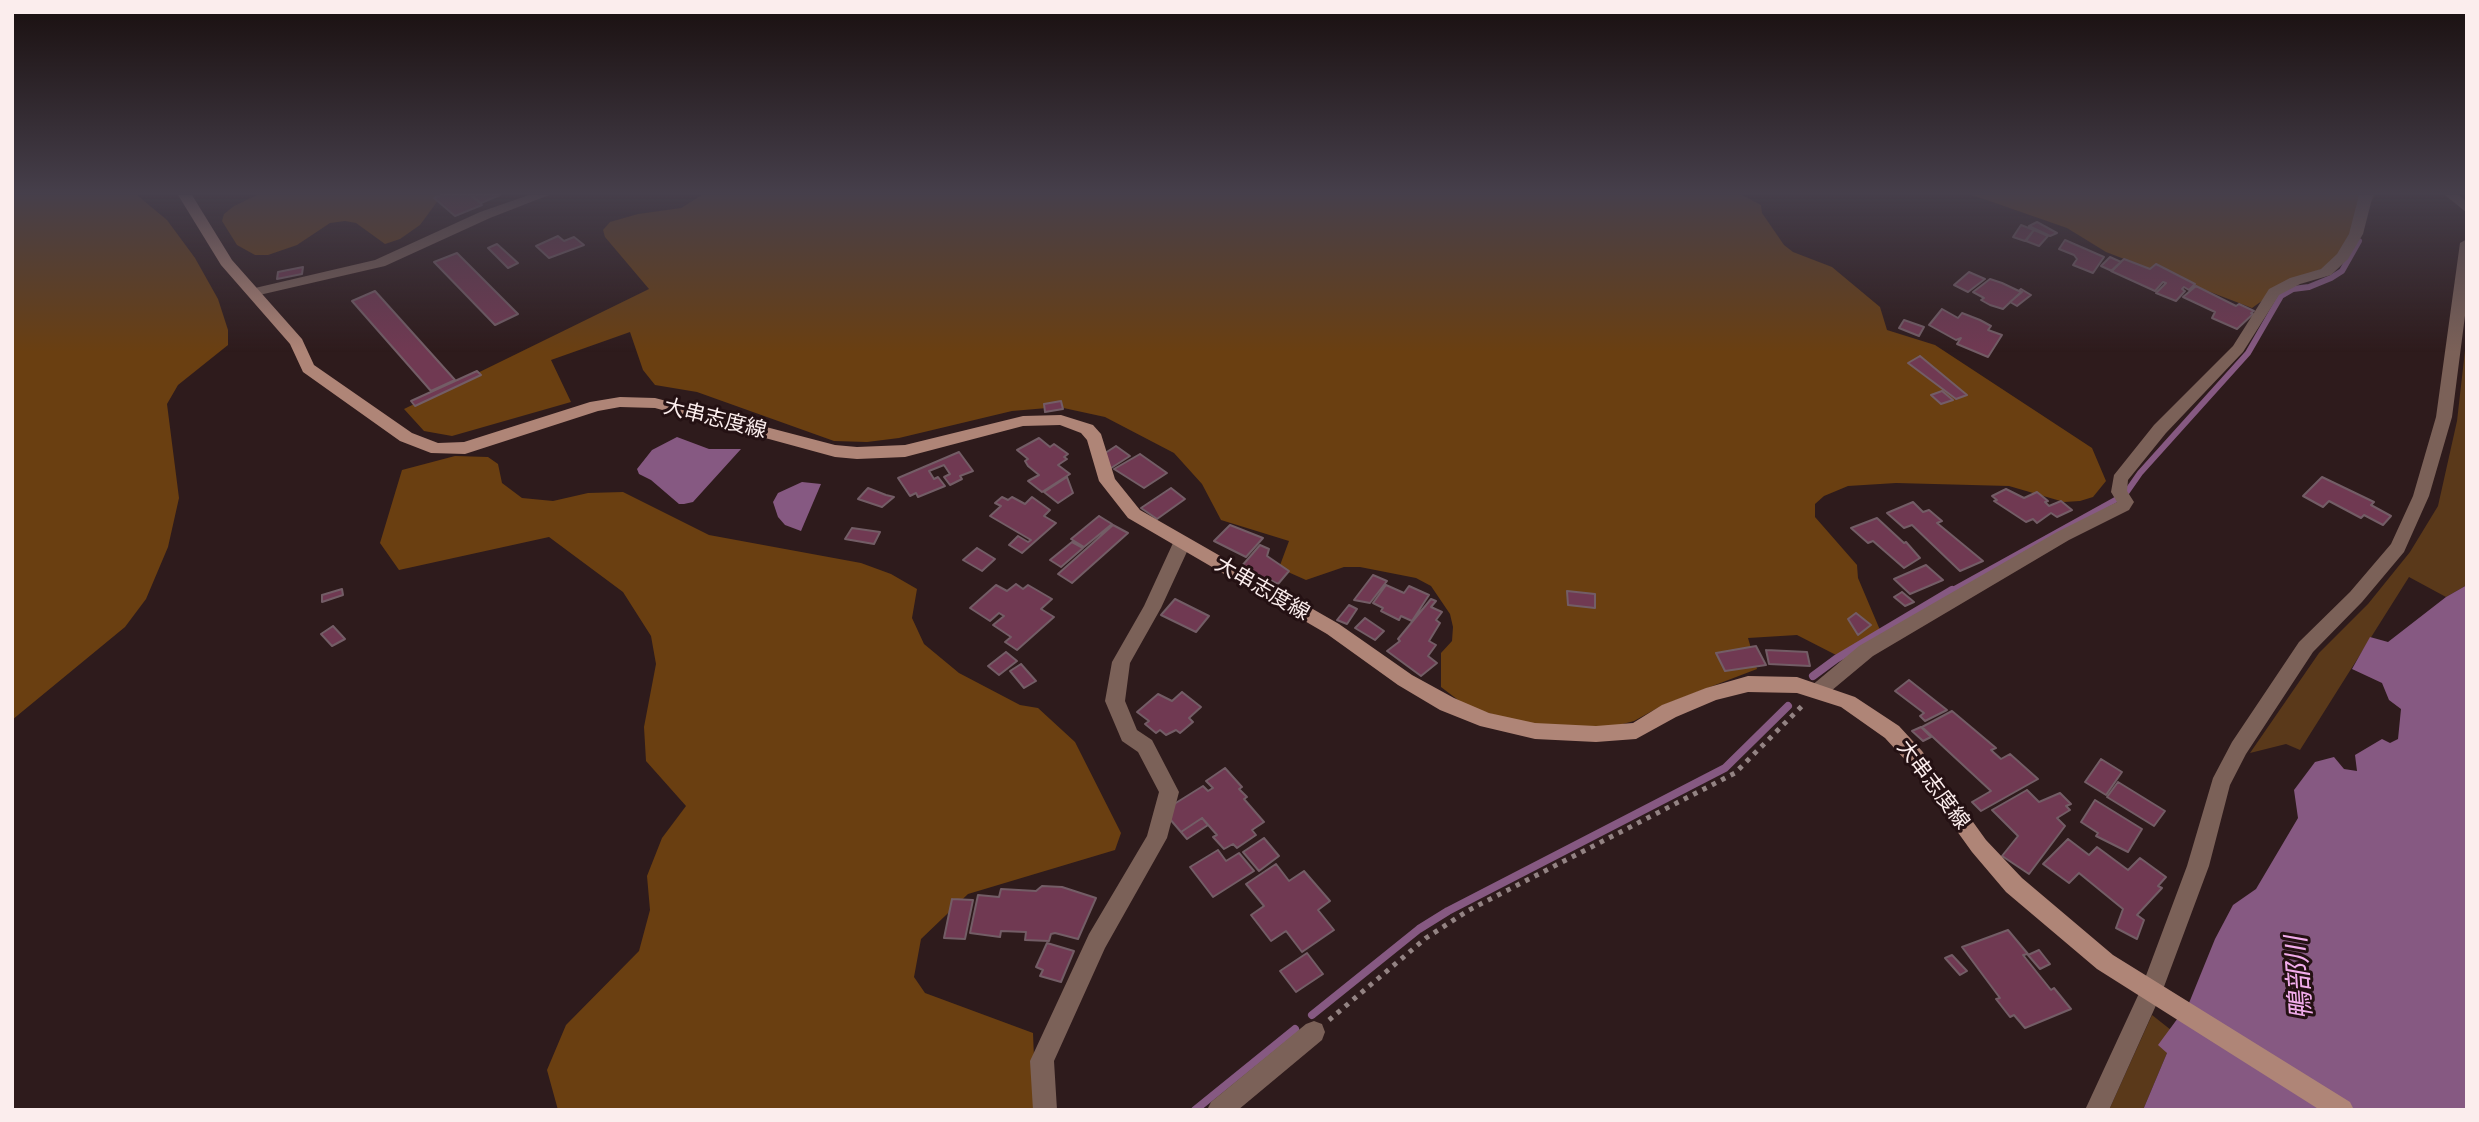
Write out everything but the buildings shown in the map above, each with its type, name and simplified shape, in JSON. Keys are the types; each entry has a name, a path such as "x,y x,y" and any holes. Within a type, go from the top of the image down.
{"main road":[{"name":"大串志度線","path":"217,247 226,262 297,342 308,368 406,438 437,449 465,448 596,406 620,402 655,403 835,451 857,453 905,451 1010,424 1061,420 1087,429 1095,438 1107,481 1119,499 1134,514 1332,629 1405,680 1436,698 1499,723 1535,731 1596,734 1636,731 1669,711 1713,693 1748,684 1777,683 1818,691 1848,702 1892,732 1915,757 1979,846 2014,884 2105,962 2342,1110"}],"street":[{"path":"255,292 380,262 413,247"},
{"path":"1818,691 1866,651 2063,536 2123,506 2126,502 2119,492 2120,480 2160,429 2238,349 2274,292 2295,281 2326,272 2348,247"},
{"path":"2097,1110 2151,992 2198,866 2220,784 2239,748 2306,648 2356,597 2398,547 2421,496 2445,417 2466,247"},
{"path":"1045,1110 1042,1062 1097,941 1157,838 1168,792 1144,746 1129,735 1115,701 1121,662 1152,608 1182,543"},
{"path":"1219,1110 1314,1032"}],"path":[{"path":"1314,1032 1426,938 1469,910 1735,773 1818,691"}],"shaded area":[{"path":"12,247 187,247 218,299 228,330 228,345 178,385 167,404 179,498 168,547 146,599 125,627 12,720"},
{"path":"241,247 290,247 268,255 255,255"},
{"path":"614,247 1787,247 1832,267 1880,307 1887,330 1935,345 2092,448 2106,481 2093,497 2064,502 2009,486 1896,483 1848,486 1824,496 1815,504 1815,517 1857,565 1858,578 1880,630 1838,656 1797,635 1748,638 1757,669 1663,705 1634,721 1600,730 1540,729 1466,706 1441,687 1441,653 1452,641 1453,627 1450,614 1431,586 1416,578 1360,567 1344,567 1306,580 1279,568 1289,541 1221,520 1202,484 1174,453 1105,417 1059,407 1012,411 899,438 867,442 834,441 697,392 655,385 643,370 630,332 551,360 571,402 452,436 424,431 404,409 649,289"},
{"path":"2098,247 2345,247 2336,264 2291,280 2252,308"},
{"path":"2467,333 2467,585 2446,597 2409,577 2300,750 2286,744 2250,753 2319,653 2368,604 2410,552 2438,506 2457,421"},
{"path":"455,456 488,457 498,464 502,483 522,498 553,501 588,493 623,492 709,535 861,563 891,574 917,589 912,618 924,644 959,673 1020,705 1038,708 1075,742 1121,833 1115,850 968,894 921,939 914,977 925,993 1033,1033 1036,1110 558,1110 547,1070 566,1025 639,951 650,910 647,876 662,838 686,806 646,761 644,727 656,664 651,636 623,592 549,537 399,570 380,543 402,470"},
{"path":"2152,1015 2171,1030 2167,1053 2143,1110 2109,1110"}],"water":[{"path":"677,437 709,449 741,449 693,502 684,504 679,504 651,480 639,474 637,469 652,450"},
{"path":"802,482 821,484 801,531 785,525 778,517 773,502 778,493"},
{"name":"鴨部川","path":"2467,585 2467,1110 2143,1110 2167,1053 2158,1045 2189,1003 2215,939 2233,905 2256,889 2298,818 2294,790 2315,762 2334,757 2344,769 2357,771 2355,755 2382,739 2390,743 2398,739 2401,709 2389,700 2382,683 2352,669 2370,637 2388,642 2446,597"}],"waterway":[{"path":"2126,493 2140,473 2248,353 2281,296 2293,289 2309,287 2331,278 2342,271 2355,247"},
{"path":"1949,592 2117,499"},
{"path":"1813,676 1836,659 1952,590"},
{"path":"1312,1015 1419,929 1448,911 1725,768 1788,706"},
{"path":"1195,1110 1295,1029"}]}
